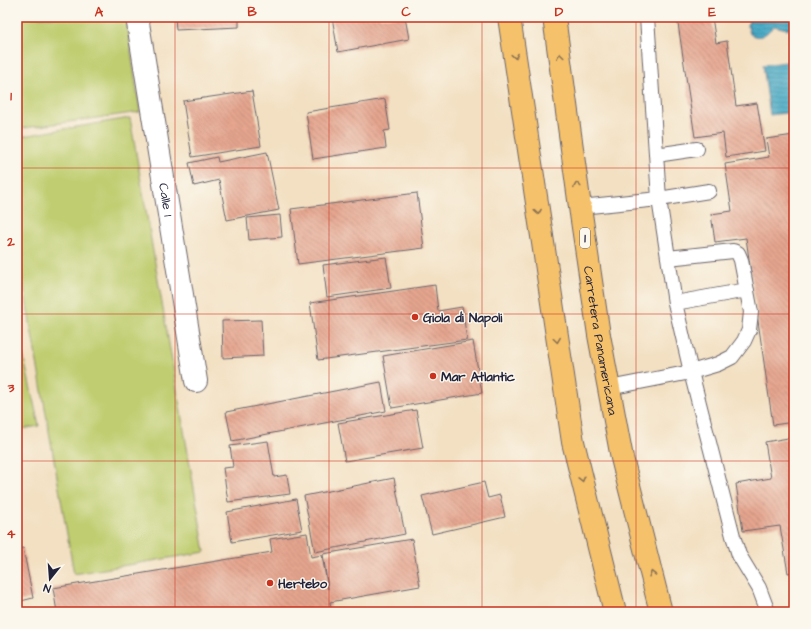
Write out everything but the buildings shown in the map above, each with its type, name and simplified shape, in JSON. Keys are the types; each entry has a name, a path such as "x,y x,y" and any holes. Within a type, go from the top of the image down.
{"highway":[{"path":"509,17 572,442 616,612"},
{"name":"Carretera Panamericana","path":"554,17 599,334 622,458 662,612"}],"street":[{"name":"Calle 1","path":"137,17 196,382"}],"lane":[{"path":"646,17 659,199 679,325 733,536 739,555 759,588 768,612"},
{"path":"656,154 697,149"},
{"path":"580,207 659,199 709,191"},
{"path":"609,388 691,372 718,364 732,357 744,341 749,330 750,312 747,290 741,260 738,253 733,251 668,258"},
{"path":"675,303 747,290"}],"green space":[{"path":"20,17 126,17 140,112 17,129 17,26 21,25"},
{"path":"130,118 205,552 74,574 17,248 17,137"},
{"path":"23,354 39,426 17,430 17,356"}],"water":[{"path":"749,17 794,17 794,26 787,29 774,26 766,34 754,36 750,34 748,27"},
{"path":"794,61 794,112 770,115 763,65"}],"place":[{"name":"Giola di Napoli","path":"415,317"},
{"name":"Mar Atlantic","path":"433,376"},
{"name":"Hertebo","path":"270,583"}]}
